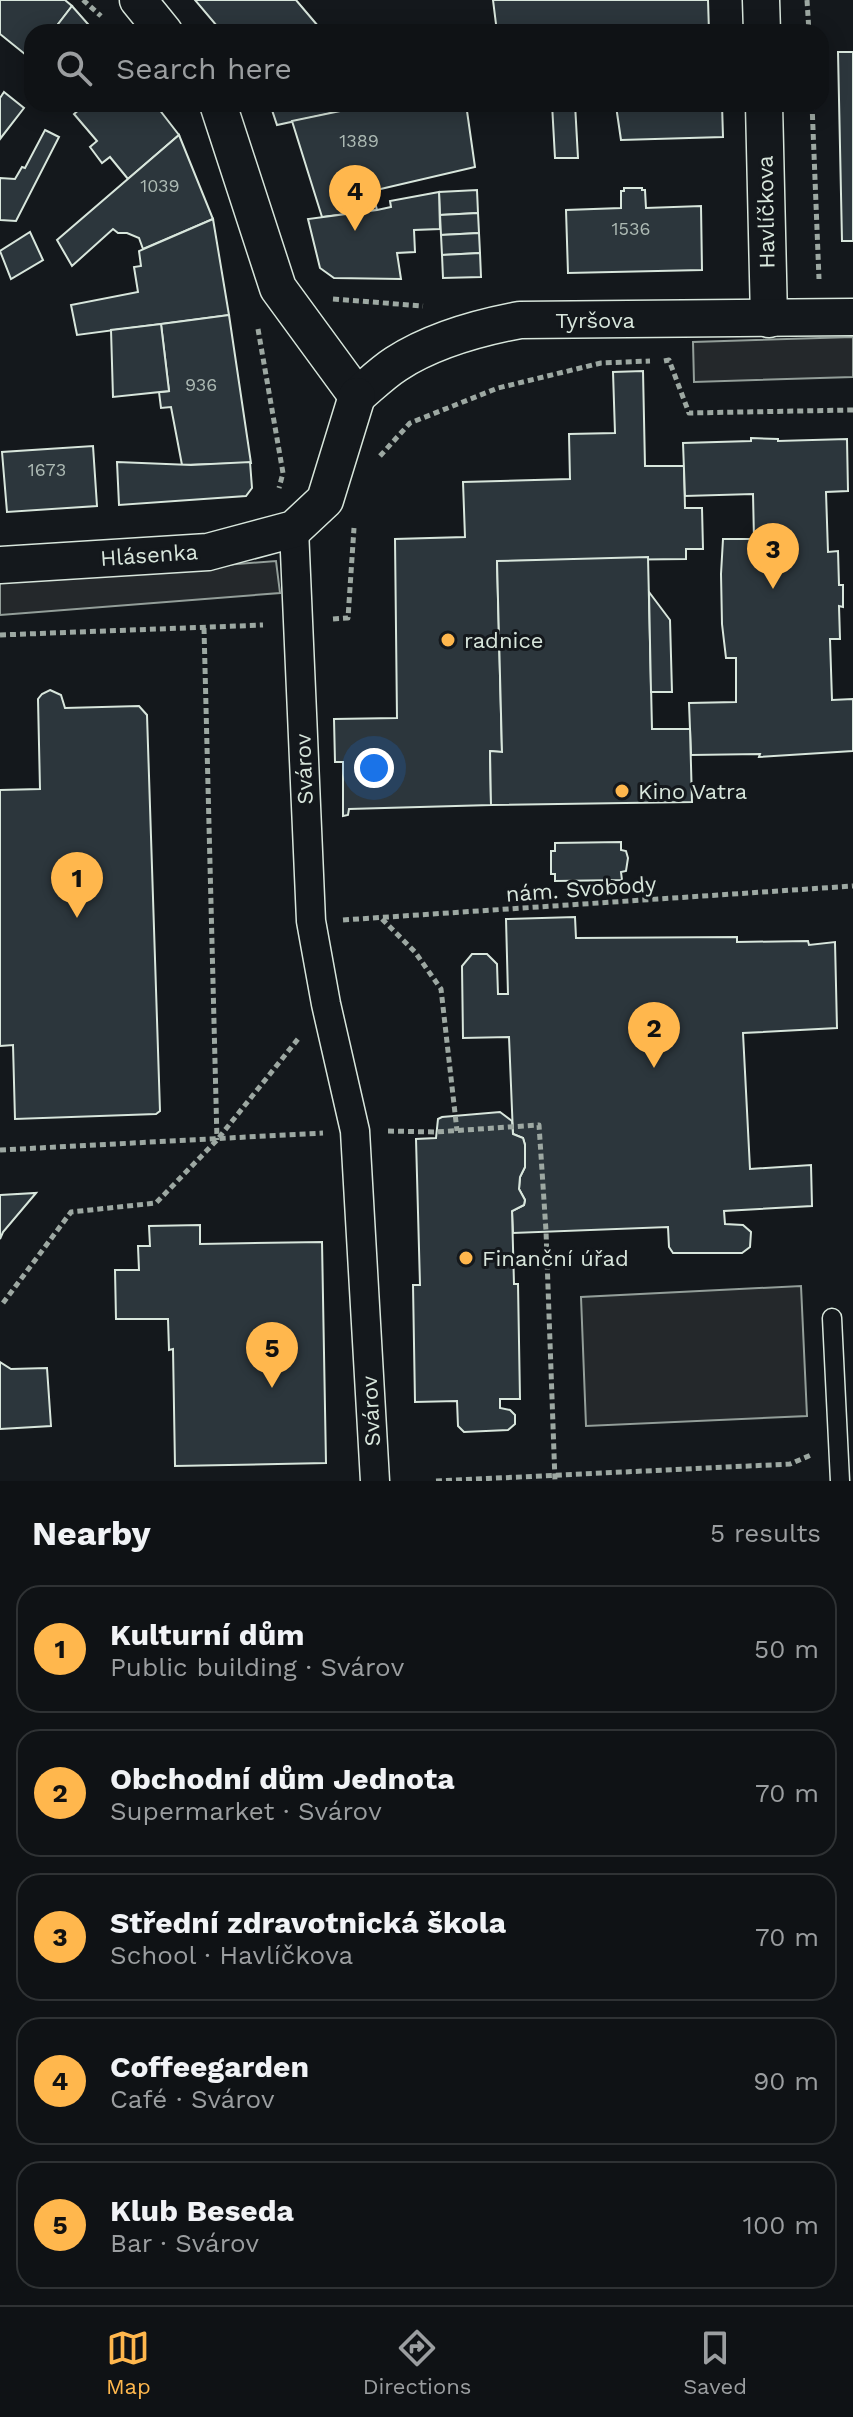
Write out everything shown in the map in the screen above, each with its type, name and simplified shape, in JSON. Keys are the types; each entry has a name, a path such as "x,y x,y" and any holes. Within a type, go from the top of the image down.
{"street":[{"path":"138,0 158,24"},
{"path":"761,0 762,24"},
{"path":"221,112 278,288 357,396 325,500 294,529"},
{"name":"Havlíčkova","path":"764,112 768,304"},
{"name":"Tyršova","path":"357,396 396,364 440,342 481,327 507,322 768,304 853,317"},
{"name":"Hlásenka","path":"0,565 208,552 294,529"},
{"name":"Svárov","path":"294,529 311,921 355,1131 375,1481"}],"lane":[{"path":"832,1318 840,1481"}],"path":[{"path":"807,0 808,24"},
{"path":"768,304 819,288 812,112"},
{"path":"329,299 436,307"},
{"path":"257,322 283,473 278,494"},
{"path":"371,466 410,423 498,388 601,363 669,360 689,413 853,410"},
{"path":"0,635 204,628 348,618 354,520"},
{"path":"204,628 217,1140"},
{"name":"nám. Svobody","path":"311,921 381,919 853,886"},
{"path":"381,919 415,952 441,989 457,1131"},
{"path":"3,1303 71,1212 156,1203 217,1140 326,1004"},
{"path":"0,1150 355,1131 457,1131 539,1125 555,1478"},
{"path":"436,1481 555,1478 790,1464 813,1455 812,1440"}],"shaded area":[{"path":"853,337 853,377 694,382 693,342"},
{"path":"276,561 280,593 0,615 0,583"},
{"path":"801,1286 807,1416 586,1426 581,1297"}],"building":[{"path":"0,0 65,0 72,6 58,24 24,24 24,53 0,34"},
{"path":"195,0 296,0 316,24 215,24"},
{"path":"493,0 708,0 709,24 496,24"},
{"path":"72,6 88,24 58,24"},
{"path":"838,52 853,52 853,241 842,241"},
{"path":"4,92 24,108 0,139 0,98"},
{"path":"161,112 179,135 128,179 110,157 102,163 90,147 97,141 74,114"},
{"path":"273,112 337,112 277,125"},
{"path":"335,112 467,112 475,167 372,191 377,210 322,217 292,121"},
{"path":"552,112 575,112 578,158 555,158"},
{"path":"617,112 722,112 723,137 621,140"},
{"path":"45,130 59,137 16,221 0,220 0,178 15,179 22,167 25,168"},
{"path":"179,135 213,219 143,249 139,238 113,229 72,266 57,240"},
{"path":"624,188 645,190 646,208 701,206 702,270 568,273 566,210 621,208 621,191"},
{"path":"477,190 478,213 440,215 439,192"},
{"path":"439,192 440,229 414,230 415,252 397,253 401,279 334,278 320,268 308,219 377,210 391,207 390,201"},
{"path":"478,213 479,233 441,235 440,215"},
{"path":"213,219 229,315 77,335 71,305 138,292 134,267 141,266 139,251"},
{"path":"30,232 43,260 11,279 0,251"},
{"path":"479,233 480,253 442,255 441,235"},
{"path":"480,253 481,277 443,278 442,255"},
{"path":"229,315 251,463 182,465 171,407 161,408 159,392 169,391 161,324"},
{"path":"161,324 169,391 113,397 111,330"},
{"name":"radnice","path":"643,371 645,466 684,466 685,508 702,508 703,549 686,549 686,559 497,561 502,752 490,751 491,805 349,809 348,815 343,816 343,762 335,762 334,719 397,718 395,539 465,537 463,482 570,479 569,434 615,433 613,372"},
{"path":"751,438 778,441 847,439 848,491 826,492 828,552 838,551 839,585 843,585 843,607 839,606 840,639 830,639 832,700 853,699 853,751 759,757 760,754 691,755 689,703 736,702 736,658 726,658 722,624 723,539 754,539 753,494 685,496 683,443 751,441"},
{"path":"93,446 97,506 7,512 2,452"},
{"path":"117,462 191,465 250,462 252,488 246,496 119,505"},
{"path":"648,557 652,729 690,729 692,802 491,805 490,751 502,752 497,561"},
{"path":"649,592 670,620 672,692 651,692"},
{"path":"50,690 61,695 65,708 139,706 147,715 160,1111 156,1114 15,1119 13,1045 0,1046 0,790 40,789 38,699"},
{"path":"621,842 621,850 626,851 628,858 626,871 621,872 622,880 555,881 555,874 551,874 551,851 555,851 555,843"},
{"path":"575,917 576,938 737,937 737,942 808,941 809,945 835,942 837,1028 743,1033 750,1169 811,1165 812,1206 724,1211 725,1224 743,1225 751,1232 750,1247 742,1253 673,1253 669,1247 668,1227 513,1233 512,1211 524,1205 525,1200 519,1189 525,1167 525,1145 523,1138 513,1134 509,1037 463,1038 462,966 472,954 487,954 497,964 498,994 508,994 506,919"},
{"name":"Finanční úřad","path":"500,1112 512,1121 513,1134 523,1138 525,1145 525,1167 519,1189 525,1200 524,1205 512,1211 514,1284 518,1284 520,1399 500,1399 500,1408 510,1410 515,1415 515,1424 508,1430 464,1432 458,1426 457,1401 415,1402 413,1285 420,1285 416,1139 436,1138 438,1119 442,1117"},
{"path":"36,1193 3,1232 0,1239 0,1195"},
{"path":"200,1225 200,1244 322,1242 326,1463 175,1466 173,1349 169,1350 168,1319 116,1319 115,1270 139,1270 138,1246 150,1246 149,1226"},
{"path":"0,1362 11,1369 47,1368 51,1426 0,1429"}],"place":[{"name":"Coffeegarden","path":"355,231"},
{"name":"Střední zdravotnická škola","path":"773,589"},
{"name":"radnice","path":"448,640"},
{"name":"Kino Vatra","path":"622,791"},
{"name":"Kulturní dům","path":"77,918"},
{"name":"Obchodní dům Jednota","path":"654,1068"},
{"name":"Finanční úřad","path":"466,1258"},
{"name":"Klub Beseda","path":"272,1388"}]}
